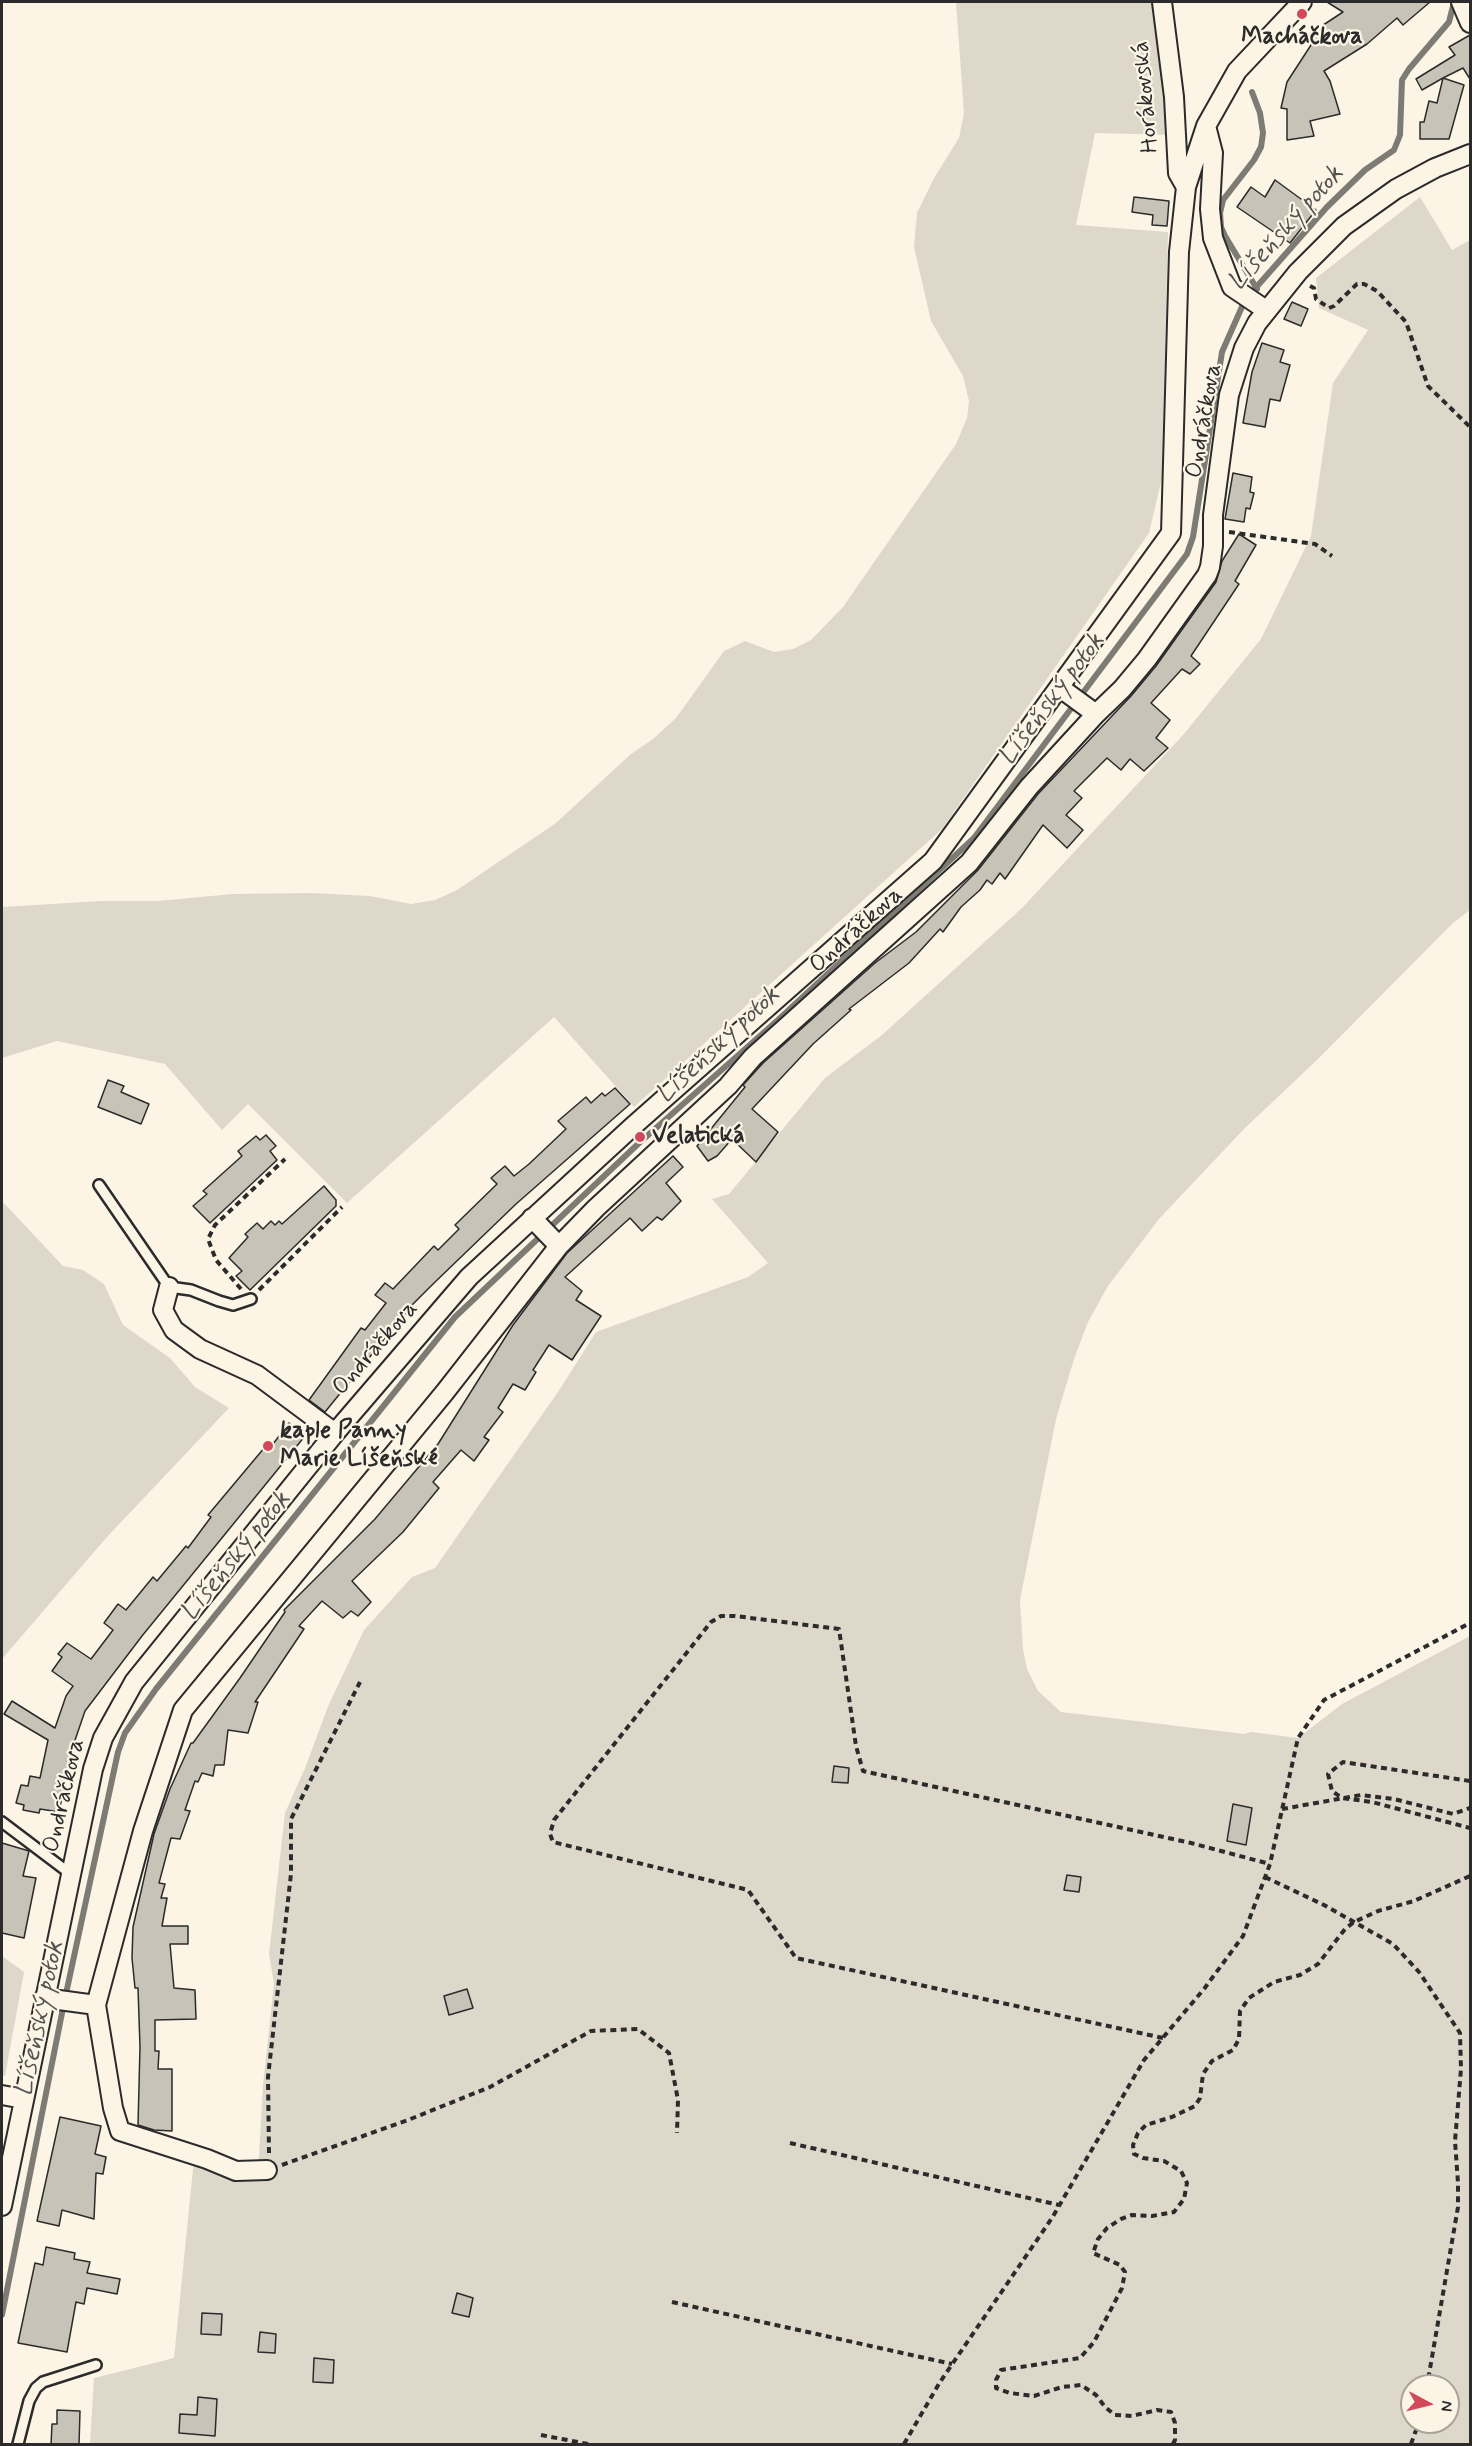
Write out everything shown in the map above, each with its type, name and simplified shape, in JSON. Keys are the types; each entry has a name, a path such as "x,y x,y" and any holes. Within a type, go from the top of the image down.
{"street":[{"name":"Horákovská","path":"1162,2 1174,98 1178,173 1186,187"},
{"name":"Ondráčkova","path":"2,2206 23,2098 51,1999 72,1875 99,1750 121,1703 148,1663 335,1432 469,1277 546,1232 596,1208 728,1086 753,1057 969,862 1029,787 1171,533 1179,252 1186,187 1206,126 1237,71 1302,2"},
{"path":"1462,2 1470,22"},
{"path":"1206,126 1213,153 1210,209 1213,238 1224,271 1236,291 1261,307"},
{"name":"Ondráčkova","path":"267,2170 236,2171 207,2158 120,2131 113,2108 96,2005 143,1831 183,1710 444,1392 546,1232 933,861 1077,700 1122,689 1148,659 1207,575 1213,554 1218,471 1232,383 1261,307 1293,279 1344,226 1378,201 1435,168 1470,154"},
{"path":"169,1287 163,1310 174,1330 200,1349 256,1375 335,1432"},
{"path":"51,1999 96,2005"},
{"path":"2,2095 23,2098"}],"lane":[{"path":"99,1185 169,1287 191,1290 219,1302 233,1305 251,1299"},
{"path":"2,1822 72,1875"},
{"path":"18,2445 29,2401 36,2388 42,2382 96,2365"}],"path":[{"path":"1293,279 1303,285 1312,286 1316,299 1326,308 1334,306 1357,284 1365,284 1377,291 1406,322 1428,386 1470,428"},
{"path":"1213,532 1238,532 1315,544 1332,556"},
{"path":"285,1159 215,1225 208,1239 216,1260 251,1299 342,1207"},
{"path":"1163,2038 796,1958 748,1890 553,1842 550,1834 554,1820 711,1622 722,1616 735,1616 839,1629 856,1746 863,1771 1191,1843 1270,1864"},
{"path":"904,2445 952,2364 1059,2205 1144,2060 1204,1989 1243,1936 1270,1864 1298,1738 1324,1700 1470,1623"},
{"path":"267,2148 268,2077 291,1874 291,1819 360,1682"},
{"path":"1470,1781 1343,1762 1328,1774 1332,1791 1342,1798 1372,1802 1470,1828"},
{"path":"1282,1809 1361,1795 1453,1814 1470,1808"},
{"path":"1173,2445 1175,2423 1171,2412 1157,2410 1132,2416 1115,2415 1096,2395 1081,2385 1062,2387 1034,2396 1010,2393 996,2388 996,2380 1001,2370 1080,2358 1094,2343 1122,2288 1125,2272 1120,2265 1093,2253 1098,2239 1107,2228 1121,2218 1174,2212 1184,2199 1187,2183 1181,2170 1164,2161 1143,2158 1134,2154 1133,2145 1138,2133 1146,2125 1172,2117 1195,2106 1200,2098 1203,2074 1212,2061 1233,2050 1239,2039 1240,2011 1249,1998 1274,1982 1300,1975 1318,1964 1345,1929 1354,1922 1378,1911 1414,1901 1470,1875"},
{"path":"1265,1877 1393,1944 1419,1972 1460,2033 1461,2068 1455,2141 1458,2207 1429,2374"},
{"path":"267,2170 408,2120 490,2086 591,2031 638,2030 669,2053 678,2100 677,2133"},
{"path":"790,2143 1059,2205"},
{"path":"672,2302 952,2364"},
{"path":"541,2435 588,2445"}],"shaded area":[{"path":"956,2 1158,2 1172,135 1095,133 1076,225 1168,232 1162,478 1149,533 942,829 634,1107 554,1017 347,1203 248,1104 222,1130 165,1064 57,1041 2,1058 2,907 101,901 158,901 233,894 311,893 370,896 411,904 435,900 457,890 556,823 631,754 653,739 676,718 724,651 745,641 774,652 793,649 811,640 843,607 956,444 967,418 969,401 963,376 931,321 914,247 917,213 934,178 959,138 964,113"},
{"path":"1420,197 1452,250 1470,240 1470,910 1453,923 1319,1058 1244,1129 1159,1219 1108,1286 1088,1322 1056,1419 1020,1600 1023,1649 1027,1669 1038,1691 1061,1712 1244,1734 1251,1732 1298,1738 1342,1704 1470,1636 1470,2444 90,2444 94,2378 174,2358 194,2159 258,2173 263,2085 274,1984 269,1954 285,1813 329,1704 364,1630 412,1577 435,1568 560,1389 596,1332 748,1277 768,1263 712,1199 729,1194 825,1078 882,1035 1022,908 1183,735 1261,639 1311,536 1333,383 1368,330 1319,308 1316,278"},
{"path":"2,1201 63,1266 83,1270 104,1284 123,1325 170,1358 195,1387 229,1408 106,1538 2,1659"},
{"path":"2,1956 24,1972 5,2076 2,2075"}],"building":[{"path":"1327,2 1430,2 1403,25 1397,18 1367,44 1324,71 1330,81 1340,114 1310,121 1314,136 1287,140 1287,109 1281,108 1287,82 1311,45 1305,37 1343,12"},
{"path":"1470,35 1470,79 1463,68 1422,90 1416,79 1455,55 1449,47"},
{"path":"1443,78 1464,85 1449,139 1420,139 1420,122 1424,122 1429,101 1437,103"},
{"path":"1275,180 1316,210 1290,243 1237,207 1251,187 1265,197"},
{"path":"1134,197 1169,201 1167,226 1152,225 1153,215 1132,212"},
{"path":"1292,302 1308,309 1301,326 1284,319"},
{"path":"1262,343 1284,350 1280,362 1290,365 1280,401 1270,399 1265,427 1243,423 1252,372"},
{"path":"1233,473 1252,477 1250,492 1254,493 1250,509 1246,508 1244,522 1225,519"},
{"path":"1239,534 1256,545 1235,581 1239,584 1191,656 1200,664 1190,674 1182,669 1151,703 1170,720 1156,738 1168,748 1144,771 1130,759 1121,770 1107,758 1074,791 1082,798 1066,815 1083,830 1067,848 1043,825 1005,879 1000,873 992,884 987,880 980,890 961,907 943,932 940,929 909,963 849,1009 851,1010 813,1044 752,1109 778,1132 756,1162 732,1139 717,1156 708,1161 697,1146 745,1087 743,1085 763,1063 875,963 916,932 978,870 1038,794 1131,696 1156,666 1216,582 1222,561"},
{"path":"108,1080 124,1086 121,1092 149,1104 141,1124 98,1107"},
{"path":"615,1088 630,1104 516,1204 412,1305 325,1412 309,1400 361,1328 365,1330 386,1303 375,1295 385,1283 393,1289 434,1246 438,1250 459,1229 455,1225 497,1184 491,1178 505,1166 514,1176 529,1164 566,1129 558,1121 586,1097 591,1103 602,1093 605,1096"},
{"path":"266,1135 276,1146 270,1151 277,1160 210,1223 193,1206 207,1194 203,1191 242,1156 238,1151 256,1136 260,1140"},
{"path":"673,1156 683,1167 666,1183 681,1201 662,1220 657,1217 642,1231 630,1218 565,1277 582,1291 576,1300 601,1316 572,1360 549,1345 533,1370 536,1372 525,1390 513,1384 498,1408 503,1412 484,1437 489,1440 474,1461 461,1450 433,1482 439,1488 403,1532 352,1581 371,1602 358,1616 351,1611 343,1618 322,1601 299,1626 304,1629 255,1702 258,1702 248,1733 228,1730 224,1765 215,1765 213,1776 202,1773 198,1782 195,1781 185,1810 190,1811 180,1839 171,1838 159,1883 165,1884 161,1898 167,1898 162,1926 188,1926 188,1944 170,1944 174,1988 195,1990 196,2019 155,2020 155,2051 159,2051 158,2069 172,2069 172,2131 154,2130 138,2125 140,2047 138,1988 135,1988 132,1958 133,1927 154,1834 170,1789 191,1743 240,1678 285,1612 284,1610 375,1519 438,1444 513,1325 567,1253"},
{"path":"324,1186 336,1200 336,1206 250,1290 236,1276 242,1271 229,1258 248,1237 245,1234 257,1223 263,1229 271,1221 275,1225 279,1221 282,1224"},
{"path":"289,1423 305,1436 142,1636 85,1711 72,1749 59,1812 40,1809 39,1813 23,1810 24,1805 16,1803 21,1785 28,1786 30,1776 40,1778 48,1740 4,1714 12,1701 55,1728 66,1696 73,1686 52,1671 62,1657 58,1654 67,1643 91,1659 113,1630 104,1623 118,1604 126,1610 153,1577 157,1581 186,1546 188,1548 211,1517 208,1515 270,1441 273,1444"},
{"path":"834,1766 849,1768 848,1783 832,1782"},
{"path":"1233,1804 1252,1808 1246,1845 1227,1841"},
{"path":"2,1843 29,1851 23,1876 36,1878 24,1938 2,1933"},
{"path":"1067,1875 1081,1877 1079,1892 1064,1890"},
{"path":"467,1989 473,2008 449,2015 444,1996"},
{"path":"60,2117 101,2126 95,2154 106,2157 103,2174 96,2173 94,2219 62,2210 59,2226 37,2221"},
{"path":"46,2247 75,2253 74,2259 90,2262 87,2273 120,2279 117,2294 87,2288 84,2304 76,2302 67,2352 18,2343 35,2263 43,2265"},
{"path":"457,2293 473,2298 469,2317 452,2313"},
{"path":"202,2313 222,2314 221,2335 201,2334"},
{"path":"260,2332 276,2334 275,2353 258,2352"},
{"path":"314,2358 334,2360 333,2383 313,2382"},
{"path":"198,2397 217,2399 215,2436 179,2433 180,2414 197,2415"},
{"path":"57,2410 80,2411 79,2445 51,2445 52,2424 57,2424"}],"waterway":[{"name":"Líšeňský potok","path":"2,2315 64,2003 118,1752 125,1733 156,1689 455,1317 638,1144 778,1020 974,838 1187,554 1193,537 1222,352 1245,300 1327,207 1365,170 1394,150 1400,135 1402,80 1449,22 1454,2"},
{"path":"1252,92 1260,113 1263,133 1261,147 1254,160 1223,200 1220,213 1221,227 1225,236 1257,289"}],"place":[{"name":"Macháčkova","path":"1302,14"},
{"name":"Velatická","path":"640,1137"},
{"name":"kaple Panny Marie Líšeňské","path":"268,1446"}]}
